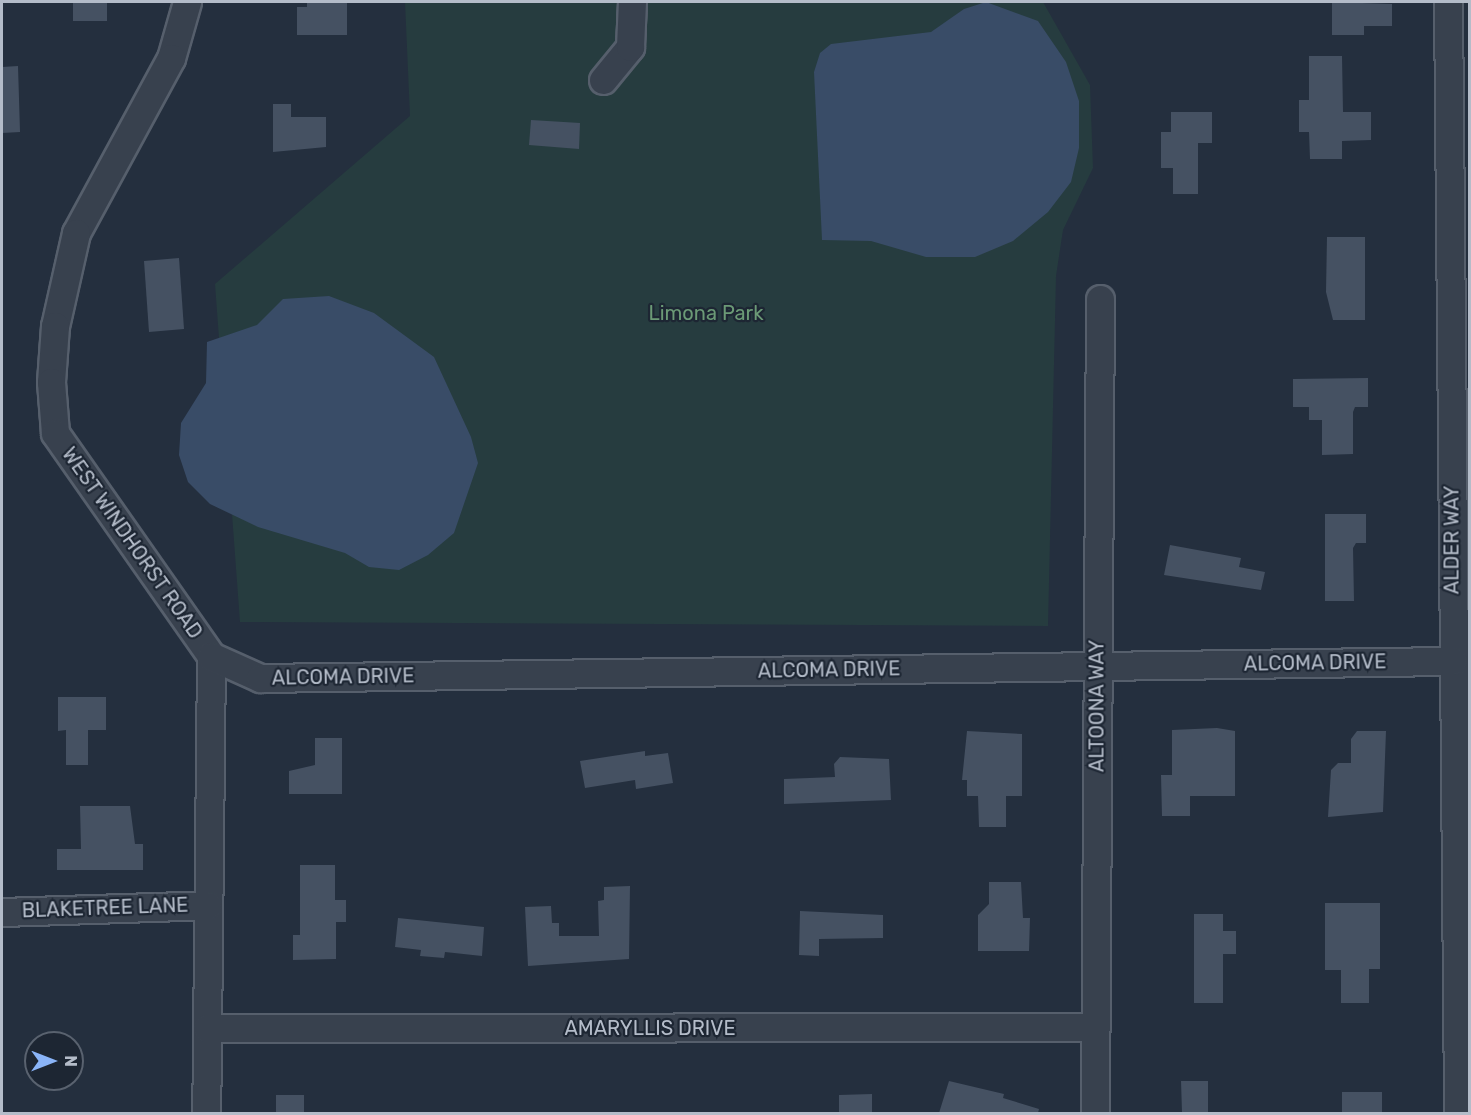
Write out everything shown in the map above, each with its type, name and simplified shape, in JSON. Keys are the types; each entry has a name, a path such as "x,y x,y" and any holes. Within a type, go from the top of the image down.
{"street":[{"name":"WEST WINDHORST ROAD","path":"187,2 171,58 76,233 55,326 51,382 55,433 210,656 206,1113"},
{"path":"603,80 630,47 632,2"},
{"name":"ALDER WAY","path":"1448,2 1458,1113"},
{"name":"ALTOONA WAY","path":"1095,1113 1100,299"},
{"name":"ALCOMA DRIVE","path":"210,656 260,678 1453,661"},
{"name":"BLAKETREE LANE","path":"2,912 208,905"},
{"name":"AMARYLLIS DRIVE","path":"207,1028 1094,1027"}],"green space":[{"name":"Limona Park","path":"405,2 1043,2 1090,85 1093,168 1063,230 1056,276 1048,626 240,622 215,284 410,116"}],"water":[{"path":"986,2 1038,21 1066,62 1079,101 1079,148 1071,182 1048,212 1013,241 975,257 926,257 871,241 822,240 814,72 820,53 831,44 931,32 964,9"},
{"path":"329,296 374,313 434,357 471,437 478,463 454,533 428,555 399,570 369,567 345,553 258,527 210,504 188,482 179,455 181,423 206,383 207,342 257,325 283,299"}],"building":[{"path":"73,2 107,2 107,21 73,21"},
{"path":"307,2 347,2 347,35 297,35 297,7 307,7"},
{"path":"1332,2 1392,4 1392,26 1364,26 1364,35 1332,35"},
{"path":"1309,56 1342,56 1343,112 1371,112 1371,140 1342,141 1342,159 1310,159 1309,132 1299,132 1299,100 1309,100"},
{"path":"18,66 20,132 2,133 2,67"},
{"path":"273,104 291,104 291,117 326,117 326,147 273,152"},
{"path":"1171,112 1212,112 1212,143 1198,143 1198,194 1173,194 1173,168 1161,168 1161,132 1171,132"},
{"path":"531,120 580,123 579,149 529,145"},
{"path":"1327,237 1365,237 1365,320 1333,320 1326,292"},
{"path":"179,258 184,329 149,332 144,261"},
{"path":"1368,378 1368,407 1355,407 1353,412 1353,454 1322,455 1322,420 1309,420 1309,407 1293,407 1293,379"},
{"path":"1325,514 1366,514 1366,543 1356,543 1353,548 1354,601 1325,601"},
{"path":"1170,545 1241,558 1239,567 1265,572 1261,590 1164,575"},
{"path":"58,697 106,697 106,730 88,730 88,765 66,765 66,730 58,731"},
{"path":"1217,728 1235,731 1235,796 1190,796 1190,816 1162,816 1161,775 1172,775 1172,730"},
{"path":"967,731 1022,734 1022,796 1006,796 1006,827 979,827 978,796 967,796 967,780 962,780"},
{"path":"1357,731 1386,731 1383,812 1328,817 1331,770 1338,763 1351,763 1351,739"},
{"path":"315,738 342,738 342,794 289,794 289,771 315,765"},
{"path":"645,751 645,756 668,753 673,783 636,789 635,780 585,788 580,761"},
{"path":"840,757 889,759 891,800 784,804 784,779 835,777 834,764"},
{"path":"80,806 130,806 135,844 143,844 143,870 57,870 57,849 81,849"},
{"path":"300,865 335,865 335,900 346,900 346,922 336,922 336,959 293,960 293,935 300,935"},
{"path":"989,882 1021,882 1023,918 1030,918 1029,951 978,951 978,915 989,904"},
{"path":"630,886 629,959 528,966 525,907 551,906 552,923 559,923 559,936 599,936 598,901 604,900 604,887"},
{"path":"1325,903 1380,903 1380,969 1369,969 1369,1003 1341,1003 1341,970 1325,970"},
{"path":"800,911 883,915 883,938 819,939 819,956 799,955"},
{"path":"1194,914 1223,914 1223,931 1236,931 1236,954 1223,954 1223,1003 1194,1003"},
{"path":"398,918 484,927 482,956 445,952 444,958 420,956 421,950 395,947"},
{"path":"949,1081 1004,1094 1003,1098 1039,1109 1038,1113 939,1113"},
{"path":"1181,1081 1208,1081 1208,1113 1182,1113"},
{"path":"1342,1092 1382,1092 1382,1113 1342,1113"},
{"path":"872,1094 872,1113 839,1113 839,1095"},
{"path":"276,1095 304,1095 304,1113 276,1113"}]}
